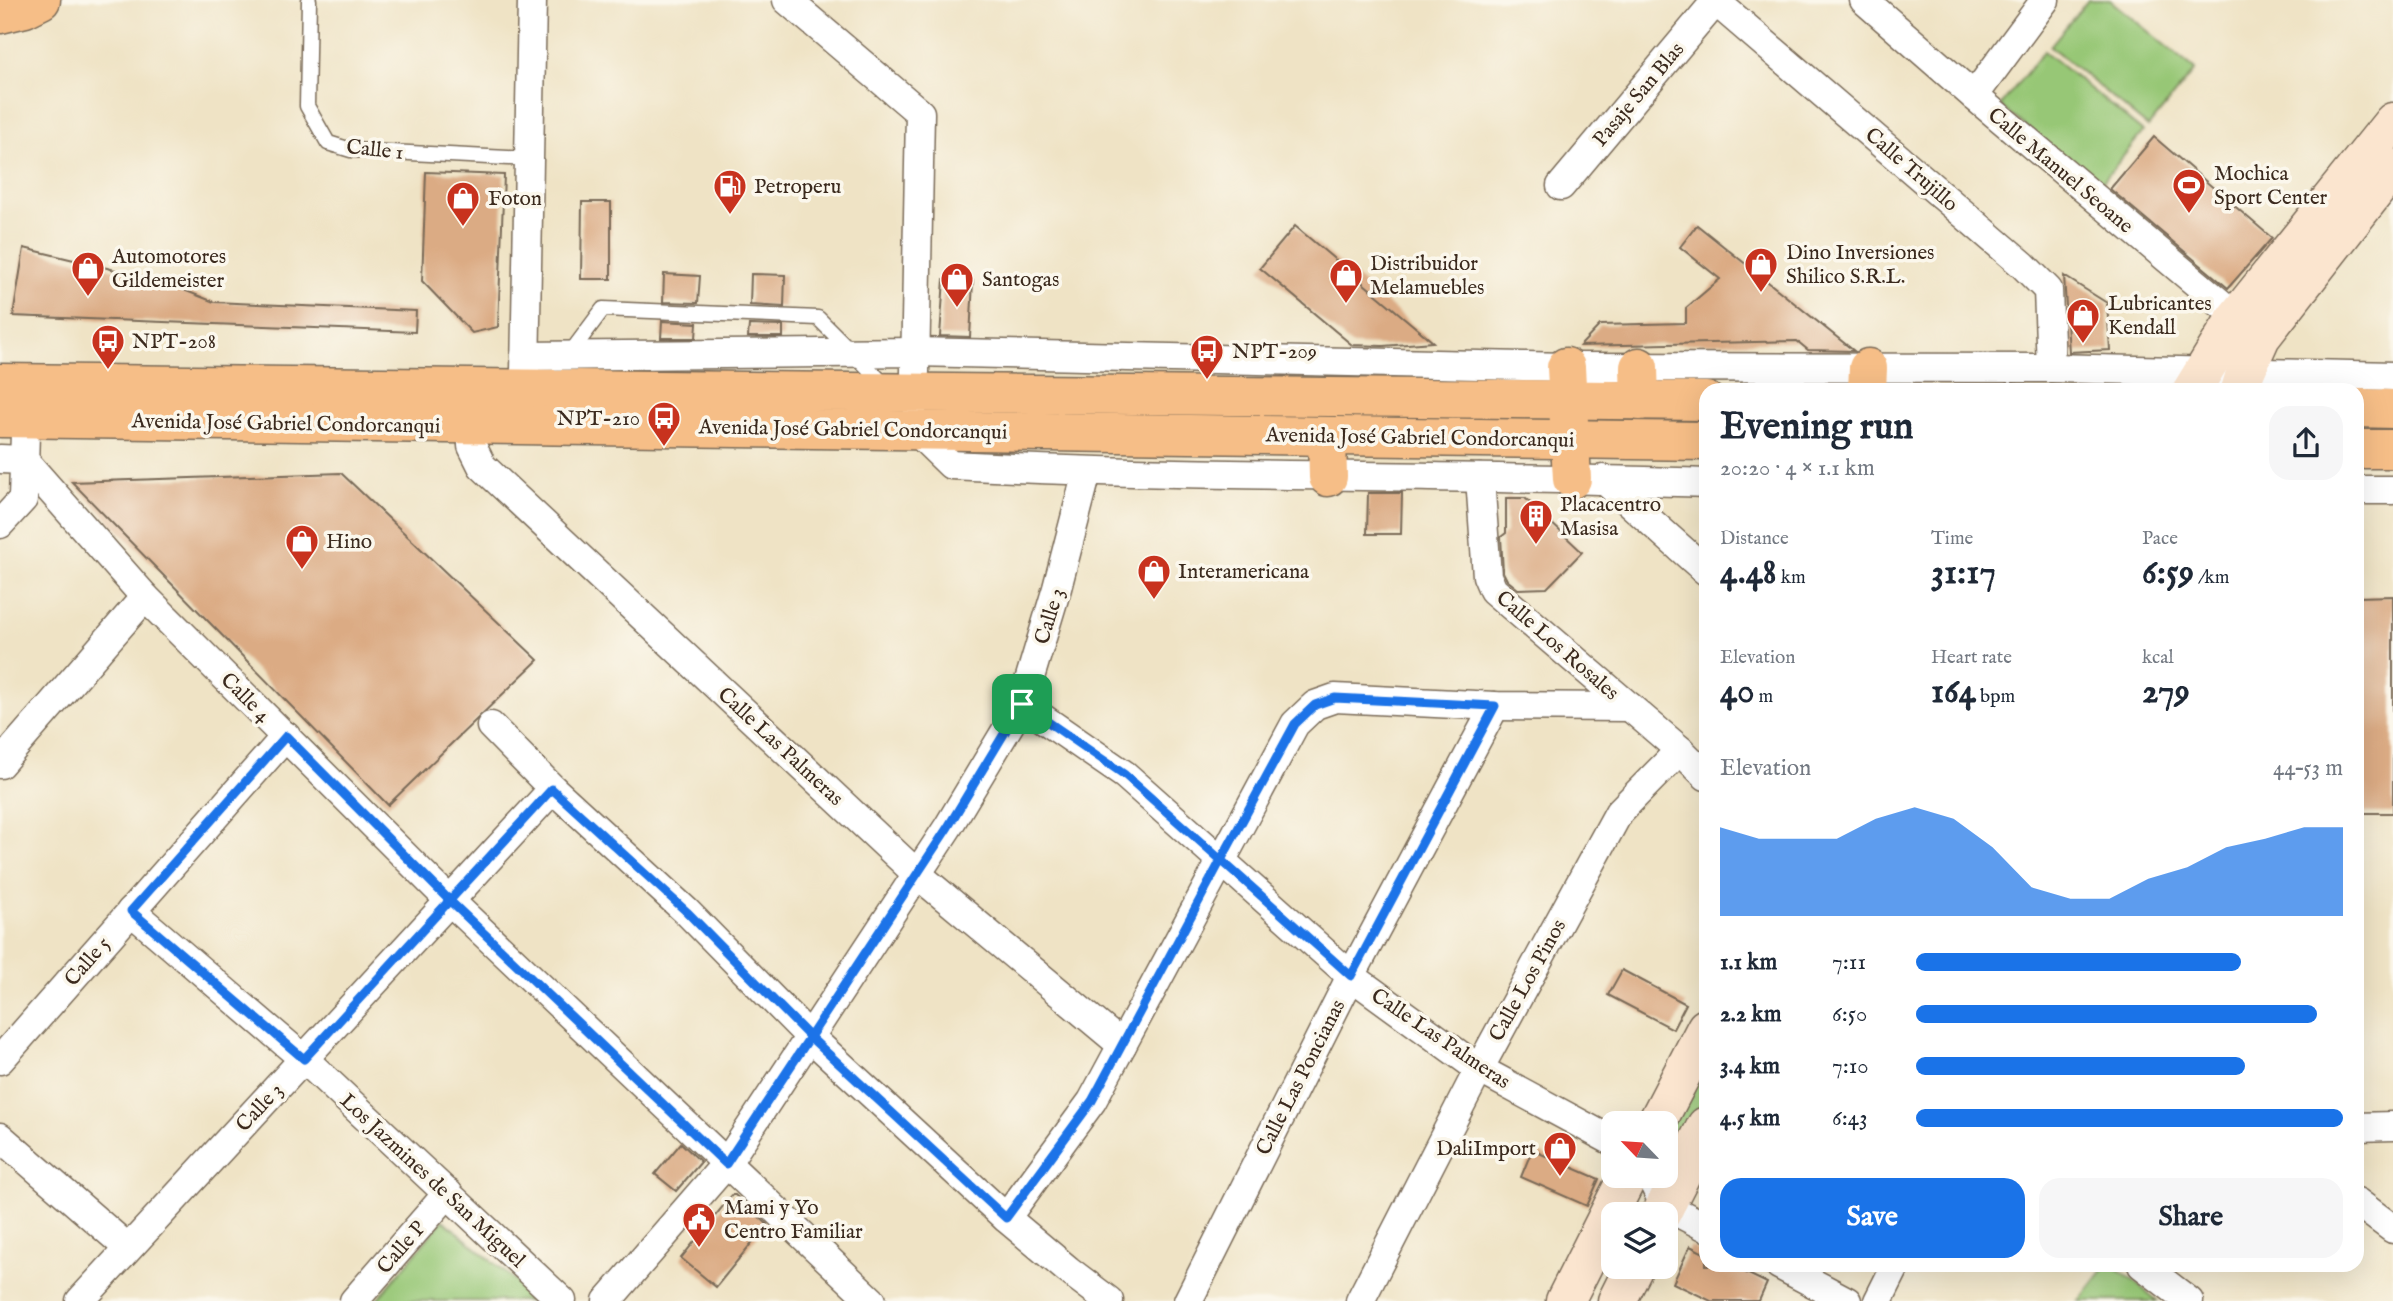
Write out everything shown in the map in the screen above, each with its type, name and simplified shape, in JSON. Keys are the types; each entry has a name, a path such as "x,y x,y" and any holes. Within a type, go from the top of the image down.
{"main road":[{"path":"0,14 25,8 41,0"},
{"path":"2242,381 2248,327 2393,122"},
{"path":"2197,381 2393,168"},
{"path":"1567,383 1570,439 1587,479"},
{"name":"Avenida José Gabriel Condorcanqui","path":"908,405 1567,383 1639,384 1699,399"},
{"name":"Avenida José Gabriel Condorcanqui","path":"13,401 472,425 529,390"},
{"name":"Avenida José Gabriel Condorcanqui","path":"13,401 529,390 908,405 1327,437 1699,440"},
{"path":"2364,408 2393,409"},
{"path":"1327,437 1328,477"},
{"path":"2364,449 2393,449"},
{"path":"1663,1111 1699,1041"},
{"path":"1658,1199 1699,1137"},
{"path":"1564,1301 1622,1188"},
{"path":"1617,1301 1628,1279"}],"street":[{"path":"529,390 532,0"},
{"path":"787,0 920,113 915,352 908,405 951,465 1087,472 1699,483"},
{"name":"Calle Manuel Seoane","path":"1864,0 2248,327"},
{"path":"1974,96 2045,0"},
{"name":"Pasaje San Blas","path":"1561,186 1715,1"},
{"name":"Calle Trujillo","path":"1715,1 2023,265 2048,290 2051,368"},
{"path":"529,390 569,354 851,352 915,352 1567,383"},
{"path":"1639,384 1868,379 2051,368 2197,381 2393,376"},
{"path":"0,524 23,499 12,460 13,401"},
{"name":"Calle Las Palmeras","path":"472,425 472,446 482,466 917,874 1122,1045"},
{"name":"Calle 4","path":"12,460 145,597 450,901 872,1301"},
{"name":"Calle 3","path":"607,1301 726,1164 948,827 1022,704 1057,588 1087,472"},
{"name":"Calle Los Rosales","path":"1480,478 1487,576 1493,590 1699,769"},
{"path":"1587,479 1699,566"},
{"path":"2364,490 2393,490"},
{"path":"0,764 145,597"},
{"path":"1006,1218 1092,1101 1295,724 1315,705 1335,698 1495,706 1629,707"},
{"name":"Calle Las Palmeras","path":"1022,704 1125,775 1351,976 1479,1069 1601,1135"},
{"name":"Calle Las Poncianas","path":"1188,1301 1351,976 1495,706"},
{"path":"491,726 552,789 687,912 810,1037 1006,1218 1109,1301"},
{"name":"Calle 5","path":"0,1060 286,736"},
{"name":"Calle Los Pinos","path":"1360,1301 1479,1069 1619,812 1680,750"},
{"name":"Calle 3","path":"80,1301 552,789"},
{"name":"Los Jazmines de San Miguel","path":"131,911 304,1059 562,1301"},
{"path":"2364,1127 2393,1126"},
{"path":"0,1137 128,1248"},
{"name":"Calle P","path":"354,1301 448,1193"},
{"path":"1658,1199 1699,1223"},
{"path":"2364,1207 2393,1229"},
{"path":"1792,1272 1847,1301"},
{"path":"1878,1301 1892,1272"},
{"path":"2151,1272 2189,1301"}],"lane":[{"name":"Calle 1","path":"309,0 307,106 328,143 351,150 529,159"},
{"path":"569,354 603,309 818,318 908,405"}],"green space":[{"path":"2088,0 2110,0 2195,70 2148,127 2050,46"},
{"path":"2044,51 2143,132 2099,186 2000,106"},
{"path":"1699,1065 1699,1119 1678,1158 1678,1111 1674,1111"},
{"path":"443,1220 539,1301 376,1301"},
{"path":"2102,1272 2122,1272 2158,1301 2079,1301"}],"building":[{"name":"Mochica Sport Center","path":"2154,137 2272,238 2228,288 2110,189"},
{"name":"Foton","path":"426,172 504,175 498,327 472,333 422,281"},
{"path":"582,202 611,202 611,279 581,279"},
{"path":"1697,225 1854,351 1808,350 1797,341 1580,346 1600,325 1686,323 1686,308 1720,279 1680,247"},
{"name":"Distribuidor Melamuebles","path":"1295,226 1433,342 1383,346 1352,345 1260,268"},
{"path":"24,248 161,281 214,302 416,311 415,332 13,316"},
{"path":"664,274 700,276 698,303 663,302"},
{"path":"751,274 785,275 784,307 750,305"},
{"path":"2064,276 2107,303 2110,350 2069,352"},
{"name":"Santogas","path":"944,279 973,281 970,337 940,336"},
{"path":"662,321 697,323 696,338 661,338"},
{"path":"749,325 783,326 783,337 748,337"},
{"name":"Hino","path":"341,473 538,660 388,805 72,482"},
{"path":"1368,493 1402,493 1401,534 1367,534"},
{"name":"Placacentro Masisa","path":"1506,498 1525,498 1582,552 1547,588 1518,589 1507,580 1503,572 1501,537 1506,533"},
{"path":"2393,596 2393,813 2364,813 2364,597"},
{"path":"1622,970 1686,1004 1673,1029 1608,995"},
{"path":"681,1143 701,1162 676,1191 655,1174"},
{"name":"DaliImport","path":"1532,1150 1599,1179 1587,1206 1521,1177"},
{"path":"732,1195 767,1224 716,1287 681,1258"},
{"path":"1690,1246 1699,1250 1699,1272 1744,1272 1767,1283 1759,1301 1711,1301 1673,1283 1678,1279 1678,1272"}],"place":[{"name":"Mochica Sport Center","path":"2189,215"},
{"name":"Petroperu","path":"730,216"},
{"name":"Foton","path":"463,228"},
{"name":"Dino Inversiones Shilico S.R.L.","path":"1761,294"},
{"name":"Automotores Gildemeister","path":"88,298"},
{"name":"Distribuidor Melamuebles","path":"1346,305"},
{"name":"Santogas","path":"957,309"},
{"name":"Lubricantes Kendall","path":"2083,345"},
{"name":"NPT-208","path":"108,371"},
{"name":"NPT-209","path":"1207,381"},
{"name":"NPT-210","path":"664,448"},
{"name":"Placacentro Masisa","path":"1536,546"},
{"name":"Hino","path":"302,571"},
{"name":"Interamericana","path":"1154,601"},
{"name":"DaliImport","path":"1560,1178"},
{"name":"Mami y Yo Centro Familiar","path":"699,1249"}],"route":[{"path":"1022,704 948,827 810,1037 687,912 552,789 450,901 304,1059 131,911 286,736 450,901 726,1164 810,1037 1006,1218 1092,1101 1221,860 1351,976 1495,706 1335,698 1315,705 1295,724 1221,860 1125,775 1022,704"}]}
